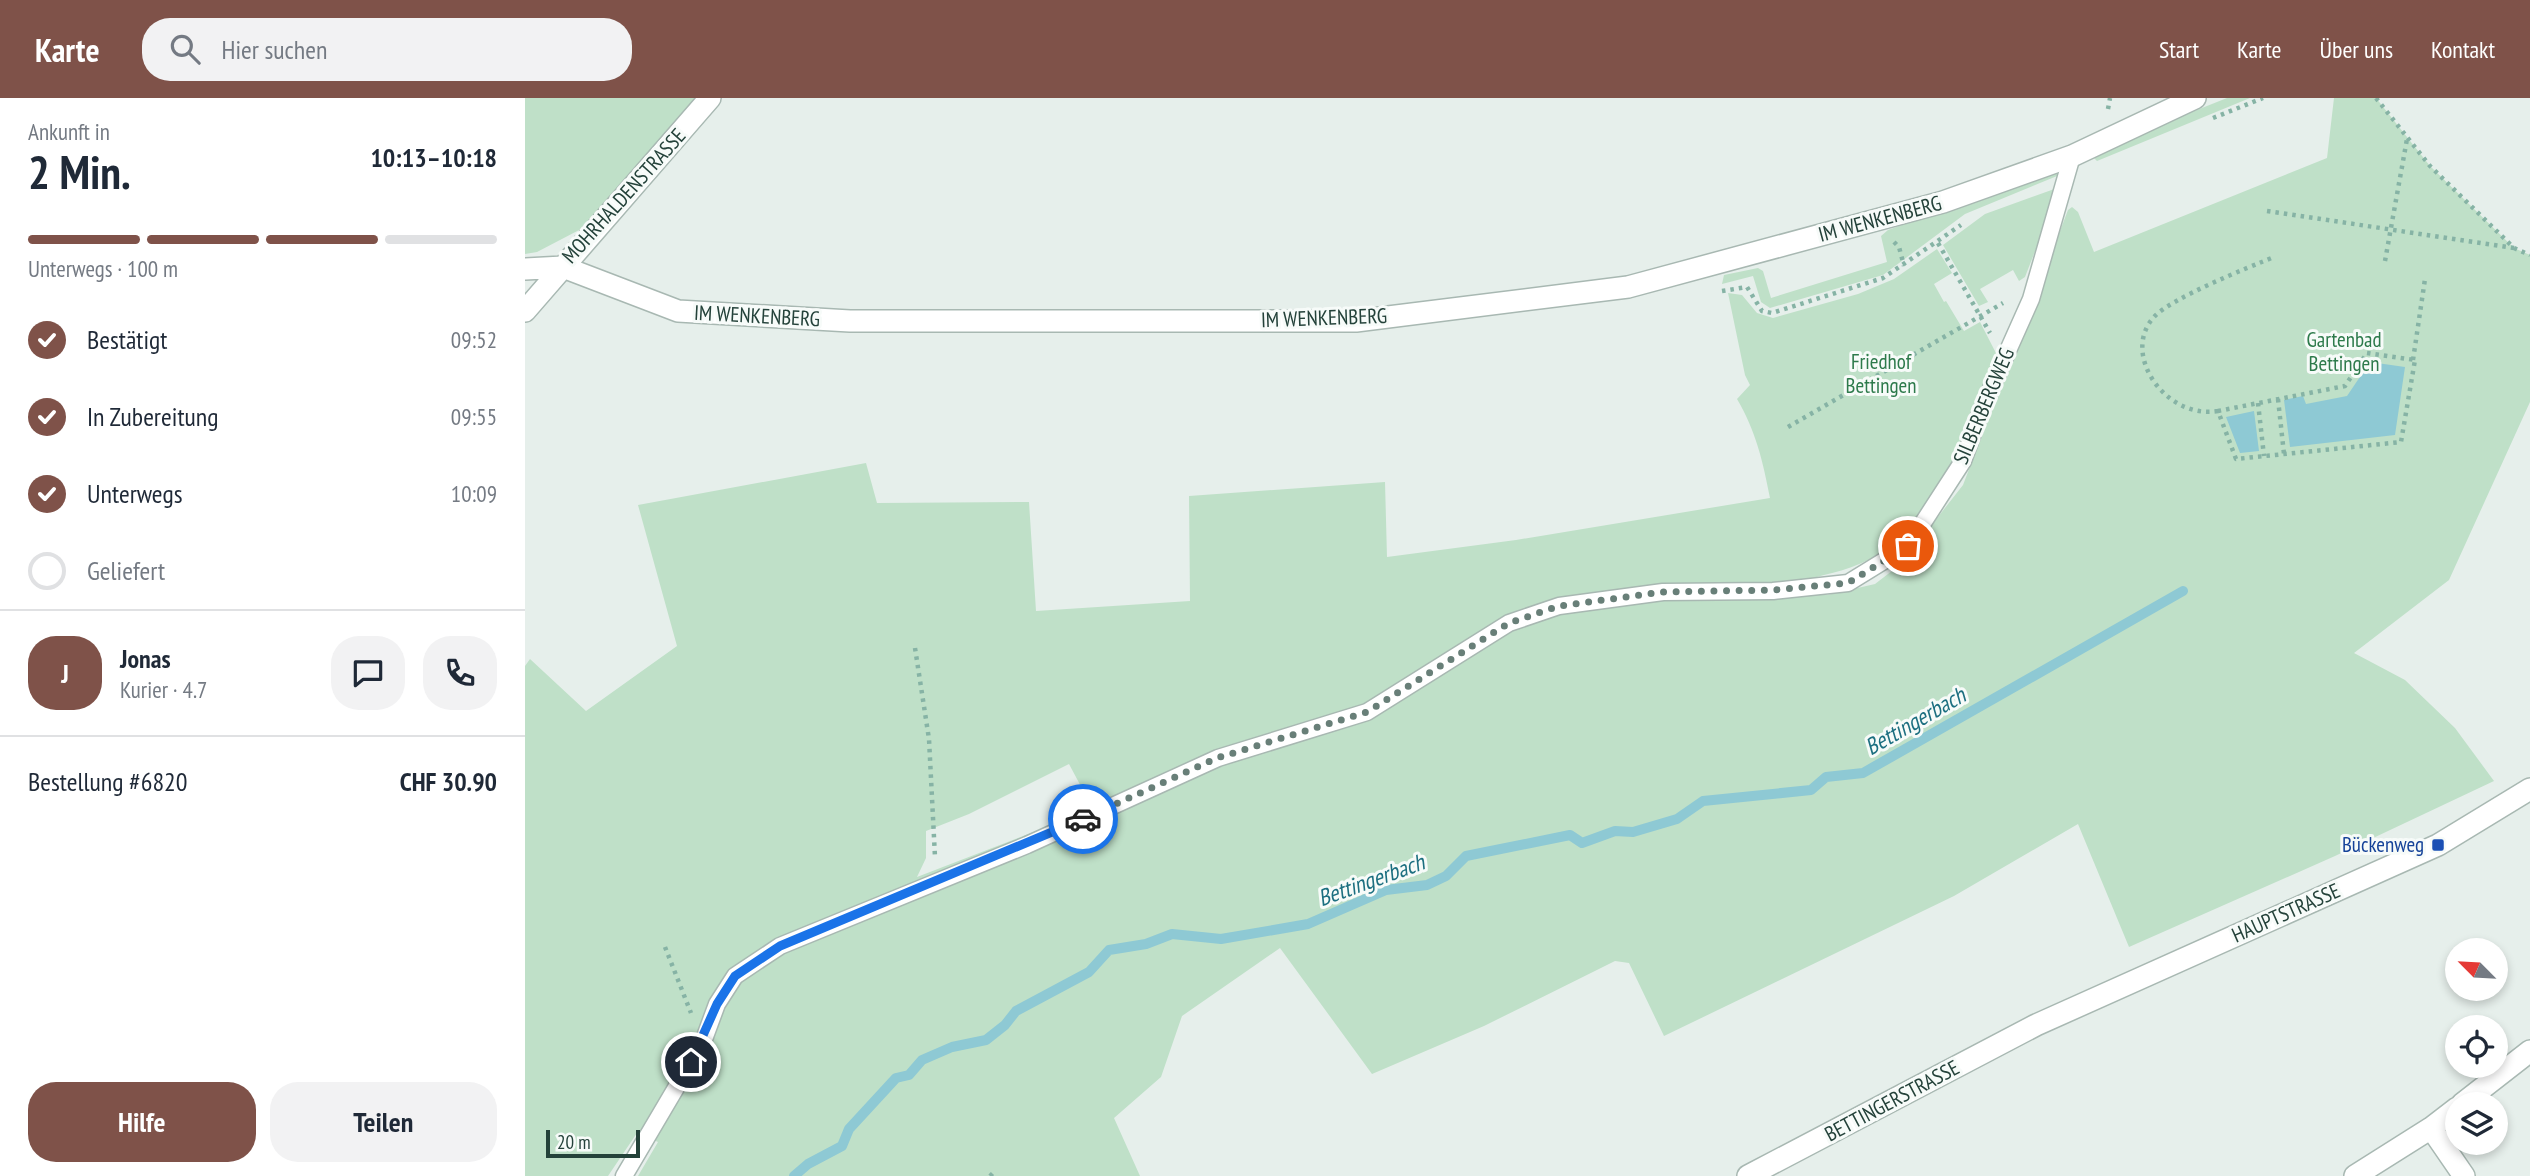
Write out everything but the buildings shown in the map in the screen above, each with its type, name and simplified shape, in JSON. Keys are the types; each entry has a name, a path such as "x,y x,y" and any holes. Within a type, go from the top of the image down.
{"street":[{"name":"MOHRHALDENSTRASSE","path":"525,269 563,267 711,98"},
{"name":"IM WENKENBERG","path":"563,267 678,311 850,321 1356,321 1627,286 1943,202 2072,156 2180,100"},
{"path":"525,311 563,267"},
{"name":"HAUPTSTRASSE","path":"2036,1025 2438,845 2530,789"},
{"name":"BETTINGERSTRASSE","path":"1748,1176 2036,1025"},
{"path":"2478,1092 2530,1052"},
{"path":"2355,1176 2445,1117"},
{"path":"2431,1128 2464,1176"}],"lane":[{"name":"SILBERBERGWEG","path":"624,1176 703,1042 717,1004 735,976 780,946 1027,845 1217,758 1367,712 1509,623 1559,606 1663,592 1813,587 1848,583 1908,546 1963,461 2035,286 2072,156"}],"path":[{"path":"2376,98 2407,139 2514,248"},
{"path":"2385,261 2407,139"},
{"path":"2267,211 2514,248 2530,255"},
{"path":"1886,242 1895,242 1899,247 1904,266"},
{"path":"1938,243 1980,317"},
{"path":"2274,257 2160,311 2147,329 2144,356 2161,392 2173,403 2192,412 2218,411 2345,386 2367,353 2413,360"},
{"path":"2218,411 2236,459 2401,442 2425,279"},
{"path":"1788,427 2035,286"},
{"path":"2278,399 2284,454"},
{"path":"2258,403 2264,456"},
{"path":"915,648 929,739 936,882"},
{"path":"666,947 688,1010 710,1023"}],"green space":[{"path":"525,98 703,98 583,228 537,252 525,254"},
{"path":"2227,98 2250,98 2097,161 2094,158 2104,147"},
{"path":"2334,98 2376,98 2430,166 2514,248 2530,255 2530,402 2449,580 2354,653 2405,680 2455,728 2494,781 2335,856 2129,947 2078,824 1954,896 1664,1036 1629,963 1615,961 1484,1026 1372,1074 1280,948 1182,1016 1161,1077 1114,1118 1140,1176 638,1176 658,1142 637,1133 608,1176 525,1176 525,666 530,659 586,711 677,646 638,505 866,463 877,503 1029,502 1036,611 1190,601 1189,496 1385,482 1387,557 1516,540 1770,498 1758,447 1737,399 1750,385 1745,375 1728,293 1742,295 1757,313 1773,318 1858,294 1894,279 1937,249 1952,273 1934,284 1944,302 1946,301 1964,331 1980,322 1997,355 1965,438 1952,465 1921,515 1901,536 1869,560 1806,580 1809,595 1827,595 1875,584 1901,564 1963,485 2068,210 2072,207 2078,212 2094,252 2327,158","holes":["1069,764 1093,809 917,877 926,858 926,831 969,814"]},
{"path":"2051,171 2062,174 1965,214 1883,275 1770,308 1761,302 1753,276 1722,284 1724,275 1758,268 1763,271 1771,298 1887,262 1881,236 1888,230"},
{"path":"2060,187 2025,277 2019,281 2013,270 1980,289 1988,302 1979,306 1943,245 1985,214"}],"water":[{"path":"2370,362 2405,367 2395,435 2290,447 2284,400 2303,396 2306,404 2347,396"},
{"path":"2254,411 2259,451 2240,453 2226,417"}],"waterway":[{"name":"Bettingerbach","path":"794,1176 808,1164 842,1146 849,1129 896,1078 909,1075 922,1060 952,1047 986,1040 1005,1025 1016,1011 1089,972 1109,950 1146,944 1172,934 1221,939 1308,924 1386,890 1427,885 1446,876 1466,856 1570,835 1582,843 1615,831 1633,832 1677,819 1703,801 1811,790 1826,777 1863,773 2183,591"}],"way so far":[{"path":"1083,819 1217,758 1367,712 1509,623 1559,606 1663,592 1773,590 1848,583 1908,546"}],"place":[{"name":"Bückenweg","path":"2438,845"}],"route":[{"path":"691,1062 703,1042 717,1004 735,976 780,946 1027,845 1083,819"}],"park label":[{"name":"Gartenbad Bettingen","path":"2344,352"},
{"name":"Friedhof Bettingen","path":"1881,374"}]}
